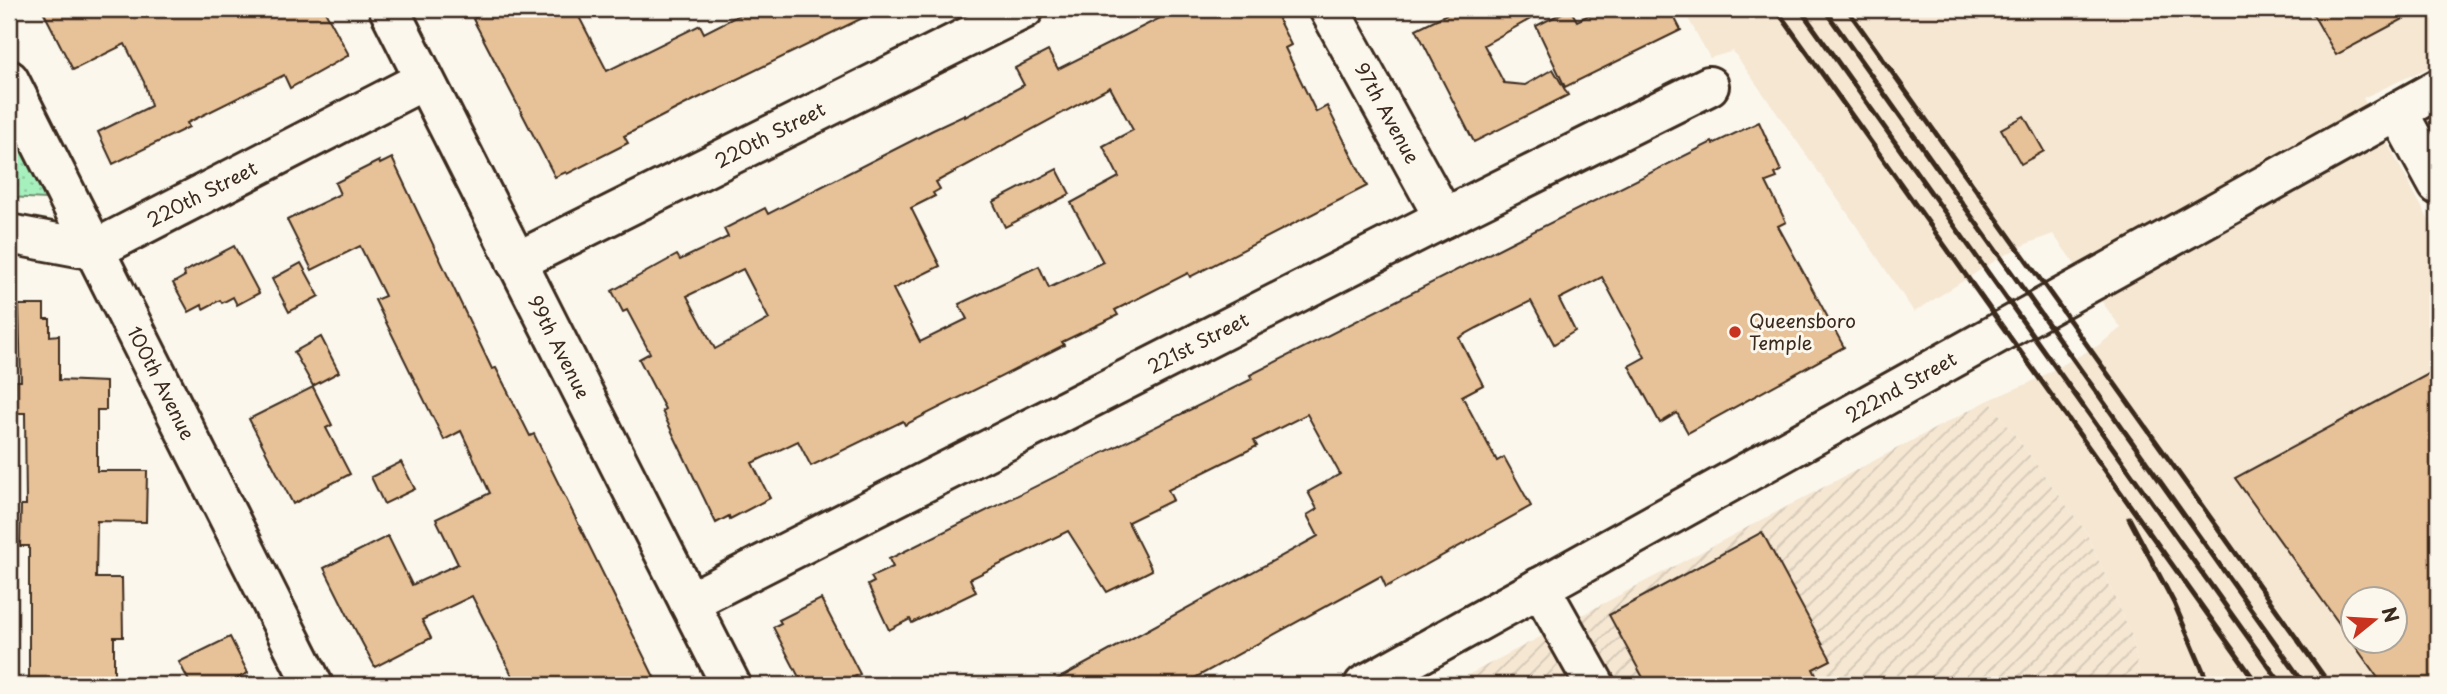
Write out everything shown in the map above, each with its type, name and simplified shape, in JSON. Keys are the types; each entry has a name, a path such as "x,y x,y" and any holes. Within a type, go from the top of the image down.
{"street":[{"name":"99th Avenue","path":"389,9 731,685"},
{"name":"220th Street","path":"516,262 1024,9"},
{"name":"97th Avenue","path":"1329,9 1444,218"},
{"name":"100th Avenue","path":"9,80 313,685"},
{"name":"220th Street","path":"94,250 424,80"},
{"name":"221st Street","path":"689,603 1709,86"},
{"name":"222nd Street","path":"1364,685 2438,89"},
{"path":"2398,112 2438,185"},
{"path":"9,234 94,250"},
{"path":"1540,587 1595,685"}],"shaded area":[{"path":"1683,9 2438,9 2438,63 2363,98 2438,237 2438,685 2142,685 2131,634 2086,532 1989,400 2029,383 2099,345 2121,328 2053,234 2001,257 1914,312 1733,51 1710,58"},
{"path":"1989,400 2086,532 2131,634 2142,685 1449,685"}],"green space":[{"path":"9,121 45,199 9,197"}],"building":[{"path":"42,9 324,9 349,55 290,88 284,75 187,123 189,127 113,164 98,132 151,106 144,82 125,44 73,70"},
{"path":"471,9 575,9 607,71 700,25 704,33 751,9 881,9 684,105 624,136 628,143 567,174 566,172 555,177 473,19 476,18"},
{"path":"1178,9 1273,9 1291,45 1285,48 1316,112 1327,106 1367,186 1190,277 1188,273 1115,310 1118,315 1062,342 1064,345 905,425 903,421 811,466 798,441 752,463 770,498 730,519 729,516 716,523 662,411 665,409 639,359 650,353 627,310 623,312 612,291 677,255 680,260 728,237 724,229 765,208 768,214 1024,85 1015,68 1048,51 1058,69","holes":["1110,87 1133,130 1103,146 1119,177 1071,203 1103,262 1049,288 1039,266 959,304 967,319 920,342 893,289 940,266 911,208 935,196 933,193 940,189 936,182","743,269 769,319 715,349 687,296"]},
{"path":"1457,9 1548,9 1484,45 1504,83 1525,85 1553,69 1568,95 1474,142 1416,29"},
{"path":"1570,9 1577,21 1601,9 1670,9 1681,30 1565,87 1536,26"},
{"path":"2310,9 2422,9 2336,55"},
{"path":"2024,116 2044,151 2021,164 2001,129"},
{"path":"1759,122 1781,171 1775,174 1777,178 1766,182 1786,222 1778,226 1844,347 1688,433 1677,413 1660,423 1629,366 1645,357 1602,277 1559,299 1575,331 1554,344 1531,301 1477,328 1459,338 1483,385 1462,396 1497,461 1504,457 1531,506 1386,587 1381,576 1182,685 1047,685 1318,536 1307,515 1317,509 1308,492 1340,474 1307,414 1254,441 1257,446 1168,490 1173,500 1128,522 1152,570 1107,592 1068,531 970,579 976,592 912,623 910,619 889,630 868,585 874,582 871,577 893,567 889,559 1252,379 1250,375 1516,240 1712,142 1713,144"},
{"path":"392,158 492,369 496,368 530,436 534,434 658,685 517,685 472,596 422,620 431,638 375,667 349,618 324,568 388,536 412,585 458,564 436,519 490,493 461,431 444,440 375,300 385,296 360,246 312,270 287,220 340,194 335,183 379,161 380,164"},
{"path":"1057,169 1070,194 1005,227 993,202"},
{"path":"234,246 259,293 237,305 233,297 203,309 202,305 189,312 173,283 185,276 184,272"},
{"path":"301,263 319,296 289,312 272,279"},
{"path":"19,305 44,305 44,319 50,319 50,336 59,335 59,380 106,382 106,410 97,410 97,471 147,471 146,522 97,521 96,578 122,578 123,637 114,637 114,685 29,685 29,546 20,546 21,505 26,505 25,413 16,413 16,381 21,381"},
{"path":"321,337 339,372 313,386 294,352"},
{"path":"2438,369 2438,685 2383,685 2362,656 2408,656 2408,586 2338,586 2338,622 2235,478"},
{"path":"313,387 332,425 326,428 350,474 293,504 249,419"},
{"path":"401,462 415,489 384,504 371,477"},
{"path":"1762,532 1831,660 1813,669 1821,685 1647,685 1609,615"},
{"path":"821,599 860,674 839,685 803,685 773,627 781,623 779,620"},
{"path":"230,637 248,673 224,685 191,685 179,662"}],"railway":[{"path":"1776,9 2258,685"},
{"path":"1800,9 2282,685"},
{"path":"1824,9 2305,685"},
{"path":"1847,9 2330,685"},
{"path":"2129,518 2174,603 2209,685"}],"place":[{"name":"Queensboro Temple","path":"1735,332"}]}
